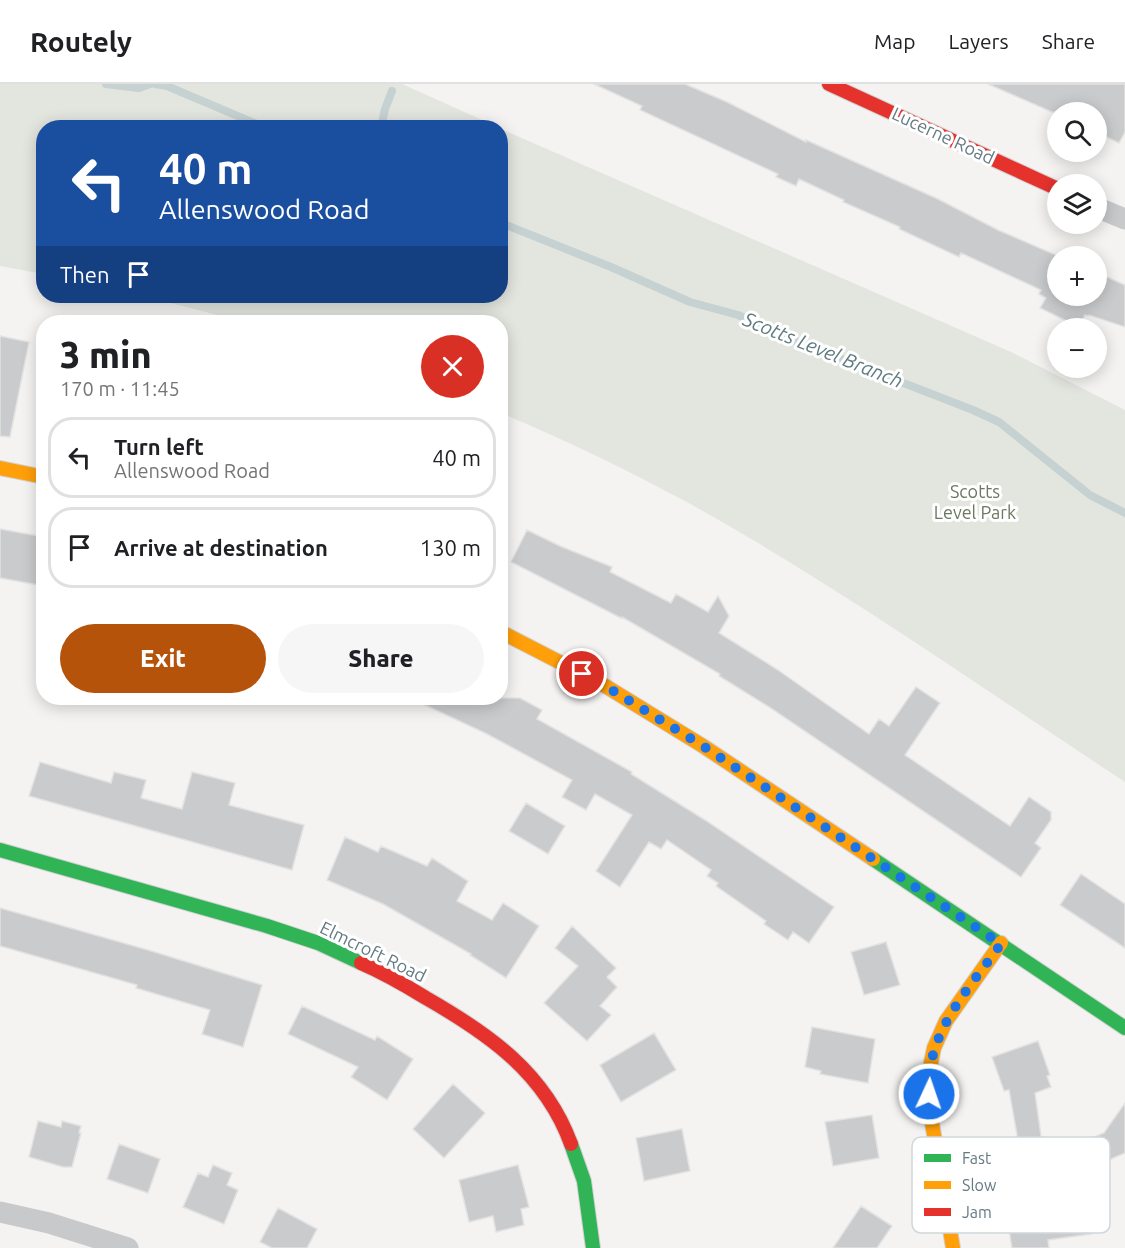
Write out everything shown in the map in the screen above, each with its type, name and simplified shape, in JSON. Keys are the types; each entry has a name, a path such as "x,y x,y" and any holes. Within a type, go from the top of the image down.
{"street":[{"name":"Lucerne Road","path":"829,84 1047,184"},
{"path":"1107,212 1125,219"},
{"path":"0,468 36,475"},
{"path":"508,636 602,684 652,715 1125,1028"},
{"name":"Elmcroft Road","path":"0,850 267,926 318,944 378,970 490,1037 520,1064 547,1096 567,1134 584,1181 593,1248"},
{"path":"934,1137 928,1077 934,1048 946,1021 1001,944"},
{"path":"0,1212 49,1223 128,1248"},
{"path":"950,1233 953,1248"}],"green space":[{"path":"0,84 402,84 482,120 36,120 36,273 0,266"},
{"name":"Scotts Level Park","path":"508,132 1011,352 1047,370 1047,378 1062,378 1125,410 1125,782 908,637 742,533 617,466 508,416 508,315 217,315 171,303 508,303"}],"building":[{"path":"594,84 685,84 727,102 806,142 806,140 938,199 998,230 1047,251 1047,306 1107,306 1107,277 1125,285 1125,327 1107,321 1107,318 1089,315 1085,315 1084,318 1061,318 1040,308 1046,298 1039,294 1041,290 961,253 959,257 799,179 796,186 776,177 778,174 640,110 642,106"},
{"path":"988,84 1125,84 1125,132 1119,143 1107,137 1107,102 1047,102 1047,110"},
{"path":"0,336 29,342 10,437 0,436"},
{"path":"0,529 36,536 36,585 0,578"},
{"path":"527,530 612,567 610,572 671,603 676,594 708,612 718,596 729,616 719,633 778,670 869,734 879,719 889,726 916,687 940,703 905,755 1010,826 1029,797 1051,812 1051,820 1035,843 1041,848 1021,877 769,707 719,676 720,674 622,617 511,562"},
{"path":"508,698 520,698 542,710 537,719 632,772 631,774 705,820 834,907 809,943 793,932 788,940 764,924 766,921 716,886 718,883 707,876 711,870 667,840 661,849 649,842 620,887 596,871 632,815 595,794 586,810 562,797 572,780 487,734 425,705 508,705"},
{"path":"40,762 111,783 114,772 146,780 141,798 182,809 192,772 235,783 229,805 304,825 292,870 29,796"},
{"path":"526,803 565,826 548,854 509,831"},
{"path":"345,837 378,852 381,846 427,866 432,858 468,881 457,901 492,920 503,903 539,926 506,978 471,954 383,904 327,880"},
{"path":"1081,874 1125,904 1125,948 1060,905"},
{"path":"0,908 262,985 243,1047 202,1034 210,1010 136,988 137,985 0,946"},
{"path":"572,926 616,968 607,977 617,987 600,1006 611,1015 587,1041 544,1003 578,966 555,948"},
{"path":"886,942 900,985 864,995 851,952"},
{"path":"302,1006 375,1040 377,1036 413,1059 387,1100 351,1077 358,1067 288,1034"},
{"path":"812,1027 875,1039 868,1083 820,1074 821,1071 805,1067"},
{"path":"654,1033 676,1070 621,1102 600,1065"},
{"path":"1038,1041 1050,1075 1047,1076 1051,1087 1035,1093 1041,1137 1017,1137 1009,1090 1004,1091 992,1057"},
{"path":"453,1084 485,1113 444,1158 413,1129"},
{"path":"1125,1103 1125,1153 1110,1160 1110,1137 1094,1137 1104,1133"},
{"path":"872,1115 879,1158 833,1166 825,1122"},
{"path":"38,1121 61,1127 62,1121 81,1126 72,1167 63,1167 29,1157"},
{"path":"682,1129 690,1171 644,1181 636,1138"},
{"path":"119,1144 160,1159 148,1193 107,1179"},
{"path":"213,1165 232,1173 227,1185 238,1190 224,1224 183,1207 198,1173 208,1177"},
{"path":"518,1165 529,1207 521,1209 524,1225 496,1232 493,1216 469,1222 459,1180"},
{"path":"861,1206 892,1226 877,1248 833,1248"},
{"path":"278,1208 317,1229 307,1248 272,1248 260,1242"},
{"path":"1010,1233 1091,1234 1048,1240 1049,1248 1012,1248"}],"waterway":[{"name":"Scotts Level Branch","path":"106,84 139,88 150,84"},
{"name":"Scotts Level Branch","path":"155,84 167,86 247,120"},
{"path":"383,120 392,91"},
{"name":"Scotts Level Branch","path":"508,226 690,302 738,315 790,339 999,422 1090,495 1125,513"}],"traffic: fast":[{"path":"0,850 267,926 318,943 361,963"},
{"path":"873,859 1125,1028"},
{"path":"571,1144 584,1181 593,1248"}],"traffic: slow":[{"path":"0,468 36,475"},
{"path":"508,636 602,684 703,746 873,859"},
{"path":"934,1137 928,1077 934,1048 946,1021 1001,943"},
{"path":"950,1233 953,1248"}],"traffic: jam":[{"path":"829,84 1047,184"},
{"path":"361,963 394,979 493,1041 530,1076 546,1096 571,1144"}],"route":[{"path":"582,674 703,746 1001,944 946,1021 934,1048 928,1077 929,1094"}]}
